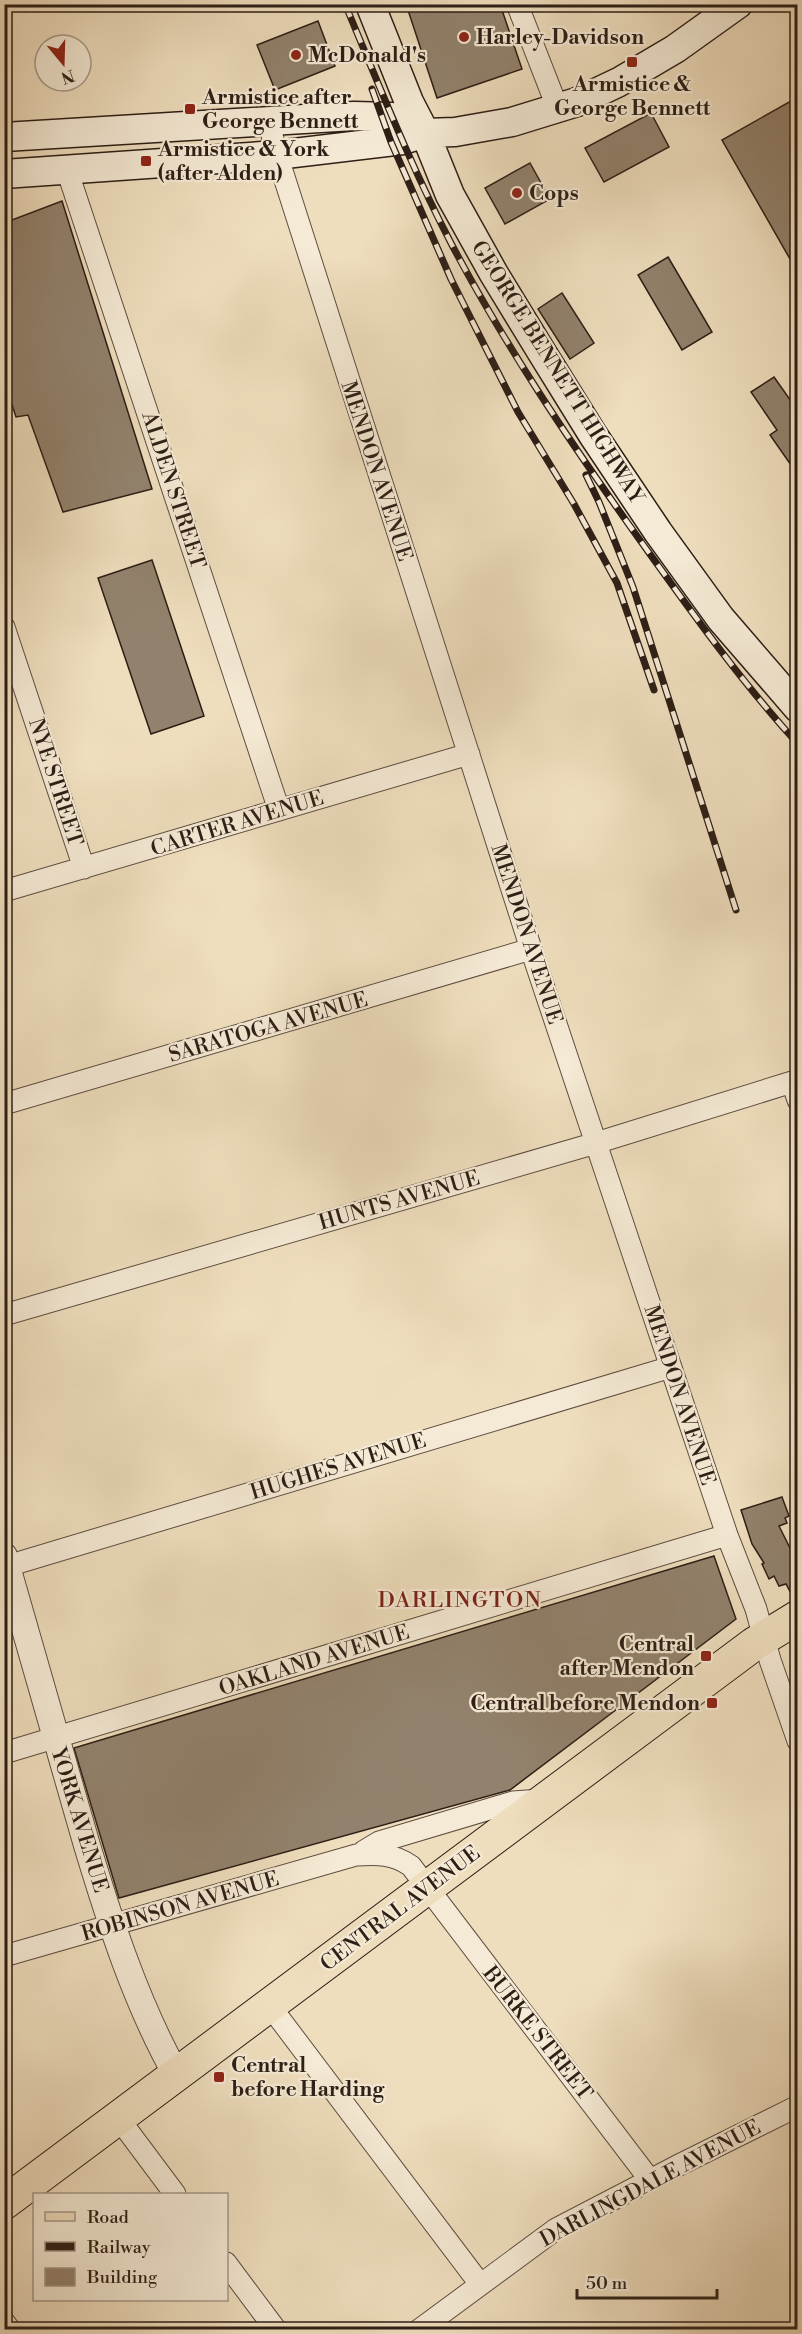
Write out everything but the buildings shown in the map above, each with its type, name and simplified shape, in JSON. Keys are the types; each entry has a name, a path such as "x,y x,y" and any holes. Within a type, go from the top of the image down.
{"main road":[{"name":"GEORGE BENNETT HIGHWAY","path":"370,4 409,102 425,133 450,195 494,274 592,435 658,532 722,619 798,708"},
{"path":"4,174 277,156 403,140 425,133 455,132 512,122 558,109 597,93 643,69 704,30 738,4"},
{"path":"4,137 269,123 354,116 392,117 425,133"},
{"name":"CENTRAL AVENUE","path":"4,2203 764,1637 798,1617"}],"street":[{"path":"517,4 558,109"},
{"name":"MENDON AVENUE","path":"269,123 277,156 531,949 798,1741"},
{"name":"ALDEN STREET","path":"67,170 279,810"},
{"name":"NYE STREET","path":"4,627 84,868"},
{"name":"CARTER AVENUE","path":"4,891 469,754"},
{"name":"SARATOGA AVENUE","path":"4,1104 531,949"},
{"name":"HUNTS AVENUE","path":"4,1316 596,1143 795,1091"},
{"name":"HUGHES AVENUE","path":"5,1563 671,1367"},
{"name":"OAKLAND AVENUE","path":"4,1753 727,1535"},
{"name":"YORK AVENUE","path":"5,1563 112,1926 162,2048 177,2076"},
{"name":"ROBINSON AVENUE","path":"4,1956 356,1855 379,1842 513,1802 547,1799"},
{"name":"ROBINSON AVENUE","path":"356,1855 386,1854 400,1858 411,1866 426,1887"},
{"name":"BURKE STREET","path":"426,1887 650,2180"},
{"path":"270,2006 480,2284"},
{"name":"DARLINGDALE AVENUE","path":"419,2330 556,2229 798,2106"},
{"path":"119,2119 174,2193"},
{"path":"228,2266 276,2330"},
{"path":"4,2322 10,2330"}],"railway":[{"path":"345,4 437,216 494,320 587,465 637,536 734,668 798,744"},
{"path":"372,89 391,142 451,279 518,412 574,504 617,583 654,690"},
{"path":"586,475 633,587 736,910"}],"place":[{"name":"Harley-Davidson","path":"464,37"},
{"name":"McDonald's","path":"296,55"},
{"name":"Armistice & George Bennett","path":"632,62"},
{"name":"Armistice after George Bennett","path":"190,109"},
{"name":"Armistice & York (after Alden)","path":"146,161"},
{"name":"Cops","path":"517,193"},
{"name":"Central after Mendon","path":"706,1656"},
{"name":"Central before Mendon","path":"712,1703"},
{"name":"Central before Harding","path":"219,2077"}],"district":[{"name":"DARLINGTON","path":"460,1599"}]}
